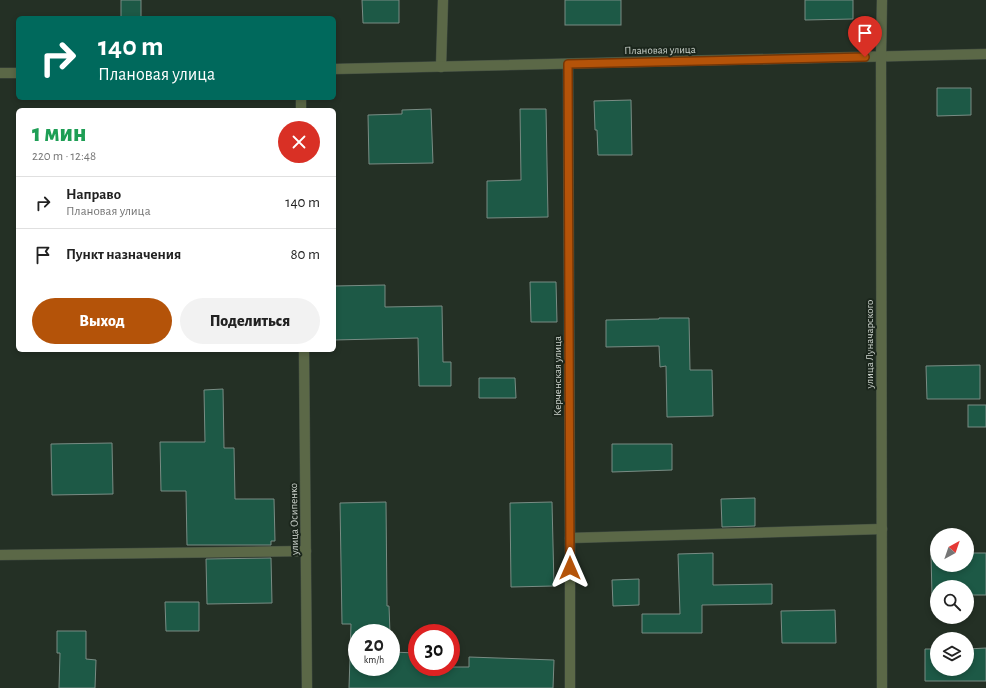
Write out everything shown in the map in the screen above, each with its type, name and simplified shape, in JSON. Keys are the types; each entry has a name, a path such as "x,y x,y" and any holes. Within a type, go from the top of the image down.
{"street":[{"path":"441,67 443,0"},
{"name":"улица Луначарского","path":"882,0 882,688"},
{"name":"Плановая улица","path":"336,69 986,54"},
{"name":"Керченская улица","path":"568,64 570,688"},
{"path":"0,73 16,73"},
{"name":"улица Осипенко","path":"304,352 307,688"},
{"path":"570,538 882,528"},
{"path":"0,555 306,551"}],"building":[{"path":"121,0 141,0 141,16 121,16"},
{"path":"362,0 399,0 399,23 363,23"},
{"path":"565,0 621,0 621,25 565,25"},
{"path":"805,0 853,0 853,19 805,20"},
{"path":"937,88 971,88 971,115 937,116"},
{"path":"631,100 632,155 598,155 594,101"},
{"path":"431,109 433,163 369,164 368,115 402,114 402,110"},
{"path":"520,109 546,109 548,217 487,218 487,181 521,180"},
{"path":"530,282 556,282 557,322 531,322"},
{"path":"385,285 385,307 442,306 443,362 451,362 451,386 419,386 418,338 336,340 336,286"},
{"path":"689,318 690,370 712,370 713,416 667,417 666,366 660,367 659,346 606,347 606,320"},
{"path":"980,365 980,399 927,399 926,366"},
{"path":"479,378 515,378 516,398 479,398"},
{"path":"223,389 224,448 234,448 235,499 274,499 275,541 271,541 271,545 187,545 186,491 161,491 160,442 205,442 204,390"},
{"path":"968,405 986,405 986,427 968,427"},
{"path":"112,443 113,494 52,495 51,444"},
{"path":"612,444 672,444 672,470 612,472"},
{"path":"755,498 755,526 722,527 721,499"},
{"path":"386,502 387,606 389,606 390,624 342,624 340,503"},
{"path":"552,502 554,586 511,587 510,503"},
{"path":"713,553 713,585 772,584 772,604 702,605 702,633 642,633 642,614 680,614 678,554"},
{"path":"974,553 986,553 986,595 974,595 974,580 932,580 931,572 974,572"},
{"path":"271,558 272,603 207,604 206,559"},
{"path":"639,579 639,605 613,606 612,580"},
{"path":"165,602 199,602 199,631 166,631"},
{"path":"835,610 836,643 782,643 781,611"},
{"path":"57,631 86,631 86,659 96,660 95,688 59,688 60,653 57,653"},
{"path":"986,648 986,681 925,681 925,649 930,649 930,676 974,676 974,649"},
{"path":"400,652 408,653 408,676 460,676 460,667 469,667 469,657 554,660 553,688 349,688 349,676 400,676"}],"route":[{"path":"570,568 568,64 865,57"}]}
